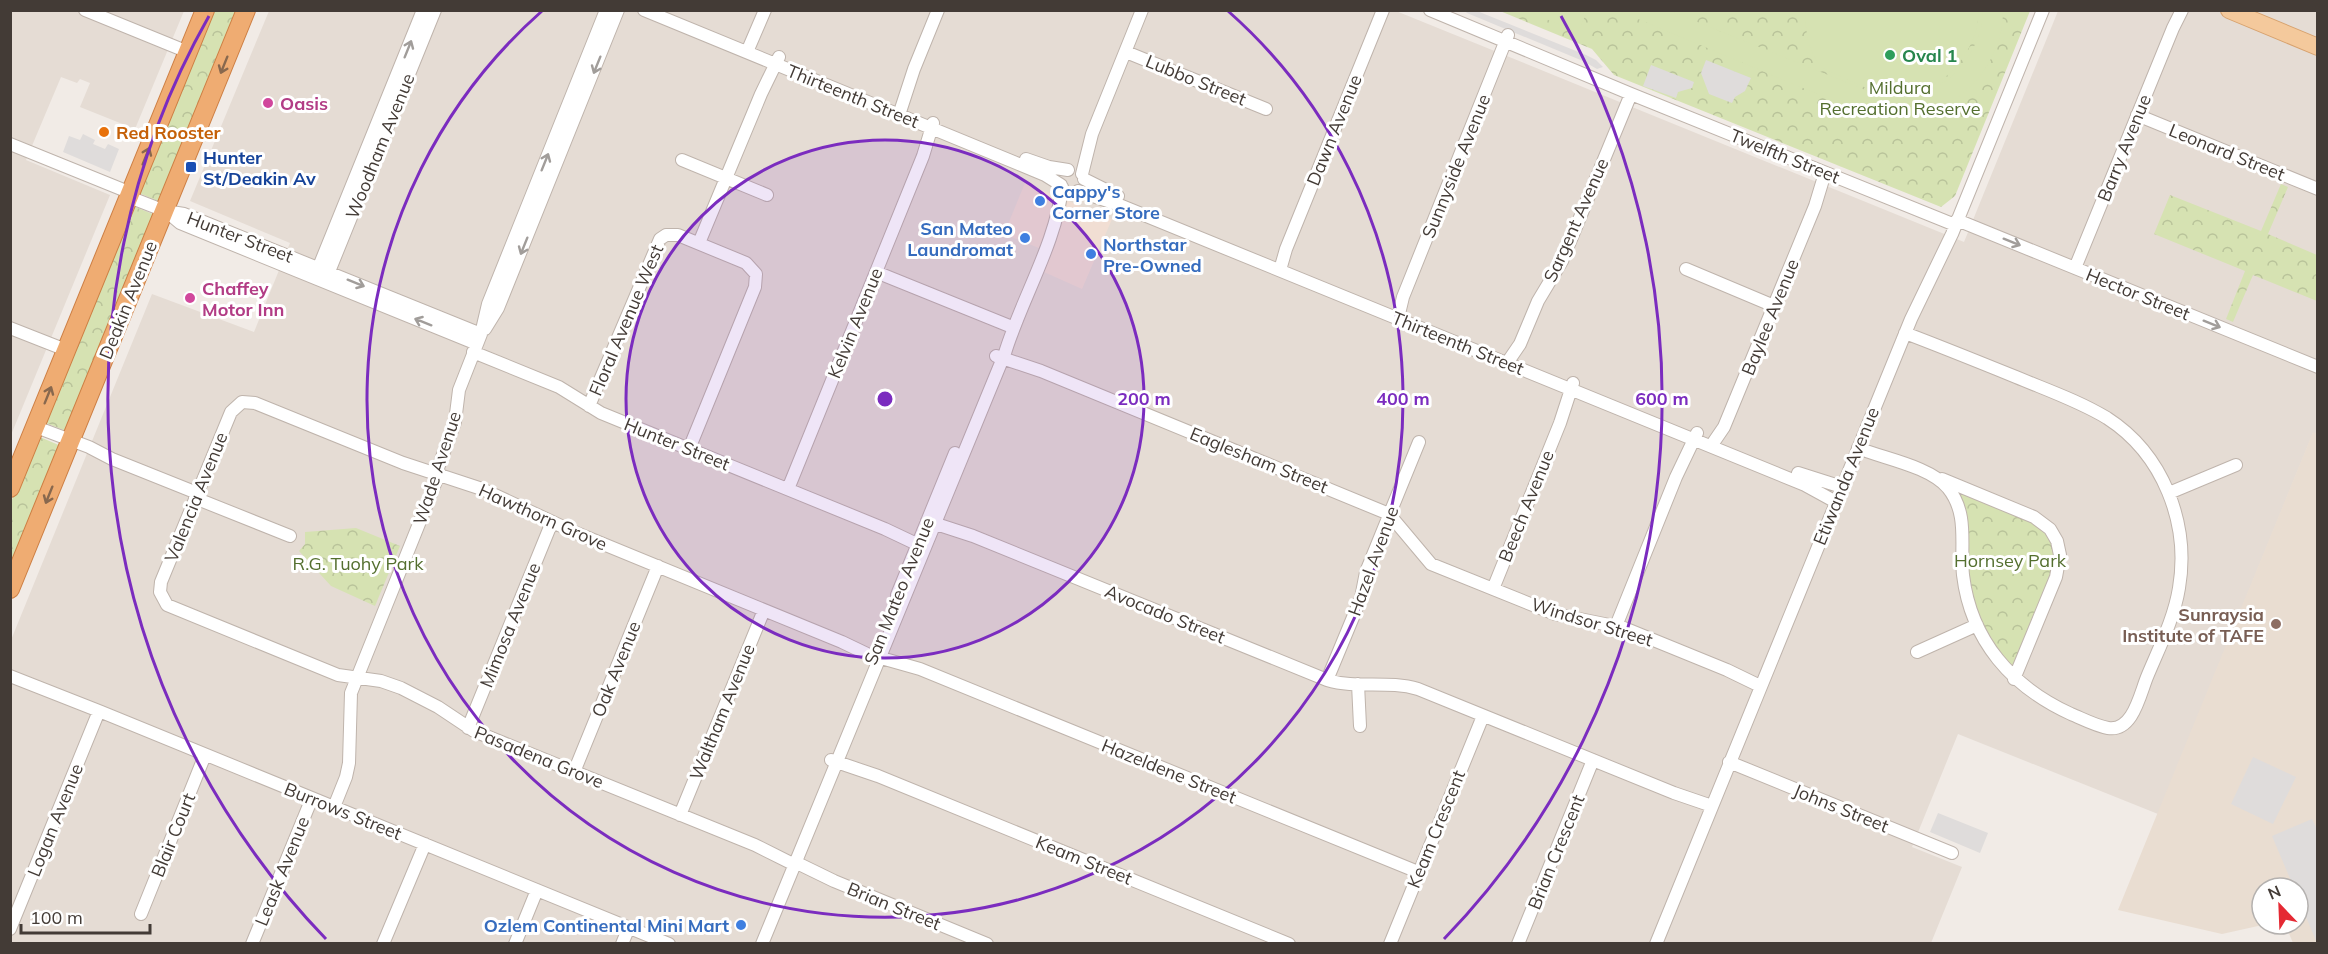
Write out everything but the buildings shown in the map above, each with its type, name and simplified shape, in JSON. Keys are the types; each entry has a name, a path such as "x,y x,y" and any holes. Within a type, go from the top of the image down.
{"highway":[{"name":"Deakin Avenue","path":"10,488 205,10"},
{"name":"Deakin Avenue","path":"10,589 246,10"}],"main road":[{"path":"2229,10 2318,47"},
{"path":"2253,10 2318,37"}],"street":[{"path":"85,10 188,52"},
{"name":"Woodham Avenue","path":"321,275 423,10"},
{"name":"Woodham Avenue","path":"321,275 435,10"},
{"name":"Wade Avenue","path":"334,807 348,770 350,699 357,677 436,482 437,473 456,422 459,390 477,343 488,304 606,10"},
{"name":"Wade Avenue","path":"477,343 498,308 618,10"},
{"name":"Thirteenth Street","path":"644,10 748,49"},
{"name":"Thirteenth Street","path":"664,10 748,49 897,110 1028,160 1068,170"},
{"path":"748,49 765,10"},
{"path":"897,110 938,10"},
{"path":"1092,134 1061,178 1069,189 1083,186 1092,134 1142,10"},
{"name":"Dawn Avenue","path":"1279,265 1383,10"},
{"name":"Twelfth Street","path":"1430,10 1586,67 1615,87 1631,94 1956,223"},
{"name":"Twelfth Street","path":"1450,10 1507,38"},
{"name":"Etiwanda Avenue","path":"1656,944 1905,333 1956,223 2043,10"},
{"name":"Barry Avenue","path":"2075,268 2180,10"},
{"name":"Sunnyside Avenue","path":"1396,313 1507,38"},
{"name":"Lubbo Street","path":"1126,51 1266,109"},
{"path":"699,243 774,60"},
{"name":"Sargent Avenue","path":"1513,361 1538,301 1562,261 1631,94"},
{"name":"Leonard Street","path":"2137,115 2318,189"},
{"name":"Thirteenth Street","path":"936,125 1045,175 1069,189 1117,204 1279,265"},
{"name":"Kelvin Avenue","path":"788,489 936,125"},
{"name":"Hunter Street","path":"10,144 165,211 180,223 321,275 477,343 559,387 589,406 922,544"},
{"path":"682,160 767,195"},
{"path":"1068,170 1076,170 1083,176"},
{"name":"Baylee Avenue","path":"1717,444 1828,174"},
{"name":"Thirteenth Street","path":"1083,176 1115,194 1279,265 1717,444 1805,484 1836,502"},
{"name":"San Mateo Avenue","path":"762,944 922,544 1069,189"},
{"name":"Hector Street","path":"1956,223 2075,268 2318,367"},
{"name":"Floral Avenue West","path":"589,406 660,239 672,234 746,263 753,269 756,280 689,449"},
{"path":"1686,269 1774,306"},
{"path":"876,272 1012,327"},
{"path":"10,328 66,350"},
{"path":"1905,333 2075,401 2110,420 2140,446 2161,476 2169,493 2180,533 2182,570 2179,591 2169,623 2128,721 2116,728 2103,726 2055,706 2014,679 1994,655 1977,625 1964,585 1962,516 1950,490 1933,475"},
{"name":"Eaglesham Street","path":"1000,355 1389,514 1425,559"},
{"name":"Beech Avenue","path":"1492,589 1575,386"},
{"name":"Hawthorn Grove","path":"242,402 255,403 403,462 482,489 552,522 842,642 878,654"},
{"name":"Valencia Avenue","path":"162,597 161,582 196,495 231,412 242,402"},
{"path":"36,427 88,447 290,536"},
{"path":"1616,626 1693,434"},
{"name":"Hazel Avenue","path":"1327,680 1360,598 1364,579 1389,514 1419,442"},
{"name":"Thirteenth Street","path":"1717,444 1842,487"},
{"path":"1859,445 2034,517 2050,529 2057,541 2060,555 2056,577 2014,679"},
{"path":"2169,493 2236,465"},
{"name":"Avocado Street","path":"932,520 1327,680 1340,684 1385,683 1407,686 1711,808"},
{"name":"Mimosa Avenue","path":"468,728 552,522"},
{"name":"Windsor Street","path":"1425,559 1431,564 1555,614 1616,626 1761,684"},
{"name":"Oak Avenue","path":"574,772 658,566"},
{"name":"Pasadena Grove","path":"162,597 171,607 331,672 381,681 401,688 438,707 468,728 794,863"},
{"name":"Waltham Avenue","path":"680,815 764,610"},
{"path":"1917,652 1977,625"},
{"name":"Hazeldene Street","path":"878,654 898,657 920,669 1418,872"},
{"name":"Burrows Street","path":"13,676 669,944"},
{"path":"1358,684 1360,726"},
{"name":"Logan Avenue","path":"10,929 99,711"},
{"name":"Keam Crescent","path":"1390,944 1483,716"},
{"name":"Blair Court","path":"141,914 205,755"},
{"name":"Keam Street","path":"835,758 1289,944"},
{"name":"Brian Crescent","path":"1518,944 1593,760"},
{"name":"Johns Street","path":"1730,762 1953,853"},
{"name":"Leask Avenue","path":"252,944 312,798"},
{"path":"383,944 425,844"},
{"name":"Brian Street","path":"794,863 987,944"},
{"path":"516,944 537,890"},
{"path":"622,944 629,927"}],"shaded area":[{"path":"11,11 184,11 135,129 80,107 90,83 80,79 77,83 61,77 26,160 110,195 11,435"},
{"path":"269,11 1396,11 1964,242 2058,11 2317,11 2317,434 2313,433 2158,814 1958,734 1912,847 1962,867 1931,943 11,944 11,640 152,294 254,332 290,243 190,201"},
{"path":"1465,11 1477,11 1586,55 1603,67 1597,69"},
{"path":"1706,60 1751,78 1745,91 1735,97 1732,103 1709,94 1701,73"},
{"path":"1651,65 1694,82 1692,88 1678,92 1676,98 1643,86"},
{"path":"83,134 95,140 93,144 105,149 108,144 119,149 110,172 63,152 69,136 80,140"},
{"path":"1025,183 1112,219 1082,289 1044,272 1051,253 1004,234"},
{"name":"Sunraysia Institute of TAFE","path":"2313,432 2317,434 2317,943 2293,943 2290,936 2310,936 2310,876 2250,876 2250,928 2222,934 2118,910"},
{"path":"2253,757 2296,777 2273,824 2231,804"},
{"path":"1938,813 1988,833 1980,853 1930,832"},
{"path":"2312,819 2318,831 2317,943 2310,926 2310,876 2289,876 2272,836"}],"green space":[{"name":"Oval 1","path":"1979,10 1977,28 1971,44 1951,72 1938,83 1905,94 1887,94 1873,90 1823,68 1811,48 1805,11"},
{"path":"211,11 241,11 160,202 139,193"},
{"name":"Mildura Recreation Reserve","path":"1500,11 2030,11 1955,196 1941,207 1614,75 1592,49"},
{"path":"1544,11 1577,11 1586,14 1578,32 1541,17"},
{"path":"1619,11 1670,11 1868,91 1896,97 1913,96 1929,91 1944,82 1957,71 1976,43 1983,11 2003,11 2001,32 1995,51 1985,69 1972,85 1938,109 1898,118 1853,109"},
{"path":"2281,184 2288,187 2268,234 2317,255 2317,301 2253,275 2233,322 2226,319 2245,271 2154,234 2170,195 2261,231"},
{"path":"133,206 155,215 66,431 46,423"},
{"path":"40,437 61,446 11,576 11,502 36,439"},
{"name":"Hornsey Park","path":"1960,491 2032,521 2046,532 2054,547 2053,571 2013,667 1995,649 1973,603 1957,492"},
{"name":"R.G. Tuohy Park","path":"356,528 400,546 375,606 331,586 299,551 305,544 305,532"}],"place":[{"name":"Oval 1","path":"1890,55"},
{"name":"Oasis","path":"268,103"},
{"name":"Red Rooster","path":"104,132"},
{"name":"Hunter St/Deakin Av","path":"191,167"},
{"name":"Cappy's Corner Store","path":"1040,201"},
{"name":"San Mateo Laundromat","path":"1025,238"},
{"name":"Northstar Pre-Owned","path":"1091,254"},
{"name":"Chaffey Motor Inn","path":"190,298"},
{"name":"Sunraysia Institute of TAFE","path":"2276,624"},
{"name":"Ozlem Continental Mini Mart","path":"741,925"}]}
